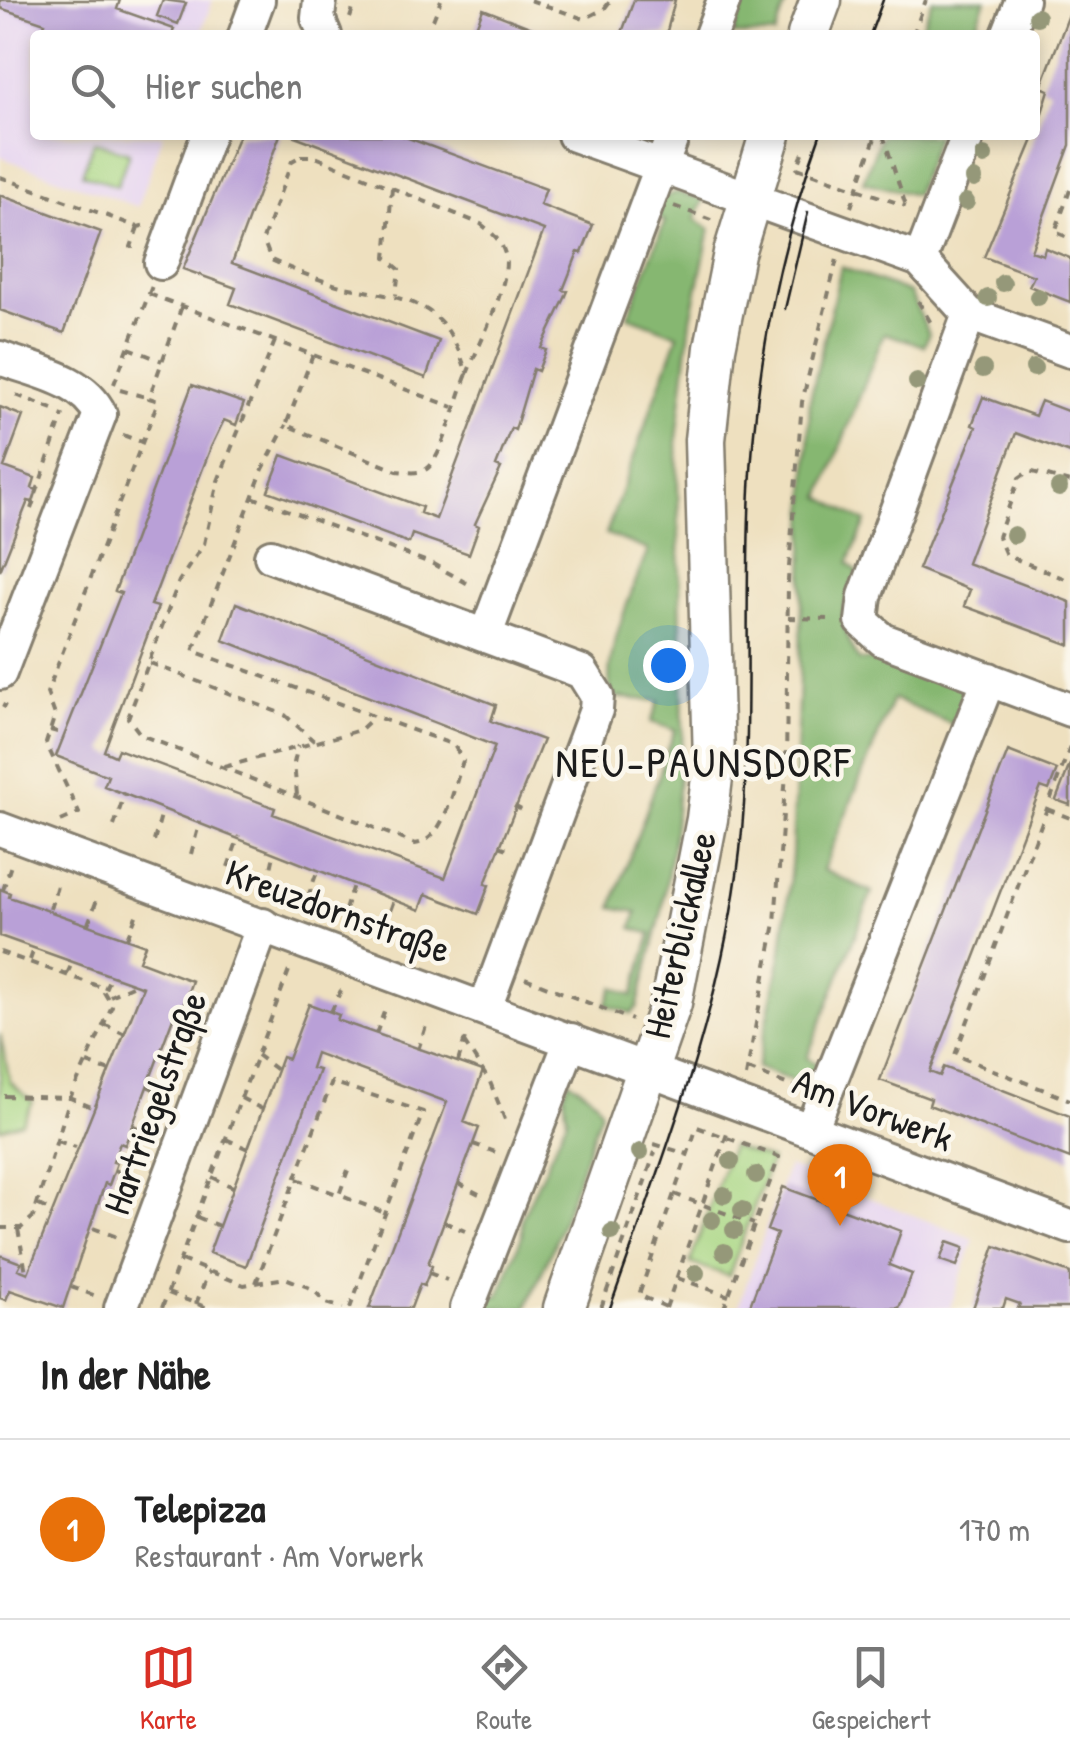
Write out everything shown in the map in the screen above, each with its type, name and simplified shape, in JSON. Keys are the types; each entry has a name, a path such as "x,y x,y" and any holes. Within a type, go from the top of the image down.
{"main road":[{"path":"810,30 821,0"},
{"name":"Heiterblickallee","path":"564,1308 671,1003 714,761 704,440 715,348 734,253 751,198 786,144"}],"street":[{"path":"248,30 258,0"},
{"path":"320,0 318,18 337,26"},
{"path":"713,30 724,0"},
{"path":"1010,30 1022,0"},
{"path":"161,263 206,140"},
{"path":"583,140 656,182 751,198 916,275 964,328 1070,351"},
{"path":"486,634 671,140"},
{"path":"916,275 966,140"},
{"path":"964,328 864,603 862,621 883,640 1070,710"},
{"path":"0,358 78,387 93,400 100,414 3,695"},
{"path":"272,556 582,672 597,696 596,710 500,968 476,1021"},
{"path":"812,1130 988,679"},
{"name":"Kreuzdornstraße","path":"0,829 264,925 476,1021 571,1040 648,1068"},
{"name":"Hartriegelstraße","path":"109,1302 264,925"},
{"path":"467,1308 571,1040"},
{"name":"Am Vorwerk","path":"648,1068 1070,1226"}],"path":[{"path":"337,26 356,0"},
{"path":"430,30 441,0"},
{"path":"530,0 584,19 604,10 611,0"},
{"path":"916,30 926,0"},
{"path":"856,188 877,140"},
{"path":"786,144 797,168 906,206 881,140"},
{"path":"286,425 397,471 416,473 428,468 454,407 467,374 506,274 506,256 498,239 481,224 313,156 301,156 292,161 263,249 271,260 344,286 396,295 426,307 447,325 467,374"},
{"path":"0,177 138,227 180,212"},
{"path":"656,182 721,224"},
{"path":"392,188 386,258 400,269 396,295"},
{"path":"1070,190 1054,232 1070,238"},
{"path":"130,246 138,227"},
{"path":"809,1093 748,1069 775,924 786,773 788,618 802,402 837,259 852,265"},
{"path":"31,509 63,413 93,400 114,385 161,263"},
{"path":"916,275 937,333 964,328"},
{"path":"149,294 454,407"},
{"path":"80,813 46,743 55,716 48,693 158,401 148,398 182,306"},
{"path":"276,341 218,481 204,544 179,581 128,718 142,736 415,844 432,837 463,761 461,752 374,716 193,651 252,497 313,355"},
{"path":"128,348 162,361"},
{"path":"1070,482 1029,471 1019,478 998,537 1006,555 1070,581"},
{"path":"252,497 433,564 470,585"},
{"path":"788,618 834,619 864,603"},
{"path":"148,662 284,715 315,742"},
{"path":"223,768 360,730 374,716"},
{"path":"50,730 64,734"},
{"path":"298,745 294,781 298,797"},
{"path":"1070,748 955,1054 1070,1100"},
{"path":"114,826 124,793"},
{"path":"514,806 527,812"},
{"path":"154,840 163,808"},
{"path":"1047,809 1070,818"},
{"path":"191,854 200,821"},
{"path":"228,867 240,836"},
{"path":"500,846 513,851"},
{"path":"268,882 274,856"},
{"path":"2,890 12,865"},
{"path":"308,896 317,872"},
{"path":"50,909 58,882"},
{"path":"345,910 353,885"},
{"path":"88,924 98,896"},
{"path":"385,924 394,900"},
{"path":"127,938 138,911"},
{"path":"30,960 35,946"},
{"path":"0,952 68,974 104,991 112,1006 70,1098 33,1217 18,1229 0,1228"},
{"path":"68,974 74,960"},
{"path":"162,1308 290,968"},
{"path":"500,968 640,1023"},
{"path":"104,991 111,975"},
{"path":"110,996 136,984"},
{"path":"331,1012 342,988"},
{"path":"184,1004 204,1012"},
{"path":"376,1034 387,1004"},
{"path":"418,1050 428,1020"},
{"path":"458,1062 476,1021"},
{"path":"104,1024 124,1034"},
{"path":"464,1042 490,1082 506,1122"},
{"path":"161,1050 185,1061"},
{"path":"257,1056 277,1070"},
{"path":"87,1063 110,1072"},
{"path":"256,1283 332,1082 423,1112 350,1308"},
{"path":"147,1086 171,1097"},
{"path":"0,1096 70,1098 96,1109"},
{"path":"241,1098 262,1109"},
{"path":"132,1125 156,1137"},
{"path":"724,1308 778,1157 726,1137 697,1127 639,1295 667,1308 726,1137"},
{"path":"226,1139 248,1148"},
{"path":"642,1140 688,1154"},
{"path":"57,1141 76,1148"},
{"path":"473,1144 494,1152"},
{"path":"601,1308 657,1145"},
{"path":"115,1170 140,1181"},
{"path":"339,1196 348,1170"},
{"path":"212,1177 234,1187"},
{"path":"295,1178 385,1213"},
{"path":"458,1183 479,1194"},
{"path":"674,1194 754,1224"},
{"path":"39,1205 52,1212"},
{"path":"197,1216 219,1226"},
{"path":"444,1222 465,1232"},
{"path":"93,1228 118,1238"},
{"path":"18,1229 26,1272"},
{"path":"181,1260 244,1285 284,1278 313,1289 326,1303 342,1308"},
{"path":"196,1304 209,1270"},
{"path":"429,1272 447,1280"},
{"path":"677,1278 728,1296"},
{"path":"71,1287 109,1302"},
{"path":"168,1293 208,1308"}],"shaded area":[{"path":"0,0 213,0 202,30 30,30 30,140 161,140 138,207 0,157"},
{"path":"788,1166 974,1239 950,1308 738,1308"}],"green space":[{"path":"745,0 787,0 777,30 735,30"},
{"path":"932,0 986,0 975,30 921,30"},
{"path":"879,140 935,140 915,195 863,182"},
{"path":"94,141 129,153 117,186 82,174"},
{"path":"676,192 704,199 695,219 710,229 691,319 677,439 683,731 662,911 637,1008 631,1013 606,1005 614,987 633,996 651,934 632,928 637,912 612,907 675,730 651,722 659,701 613,697 609,684 614,646 648,550 606,534 678,335 628,316 665,221 652,215 664,197"},
{"path":"841,267 910,293 929,334 924,346 884,333 821,497 866,522 848,563 858,572 843,616 846,635 859,660 914,661 960,681 964,698 956,726 893,699 823,870 872,892 807,1058 822,1067 815,1089 757,1068 782,951 792,857 810,400"},
{"path":"0,1034 10,1082 33,1102 22,1122 0,1129"},
{"path":"569,1080 595,1099 601,1111 554,1245 526,1308 479,1308 488,1298 499,1295 522,1236 522,1218 567,1119 564,1093"},
{"path":"731,1146 771,1160 729,1276 690,1263"}],"building":[{"path":"0,0 120,0 117,9 174,29 43,30 45,23 0,8"},
{"path":"163,0 186,3 178,24 157,16"},
{"path":"634,0 675,0 667,30 623,30"},
{"path":"483,9 537,30 475,30"},
{"path":"1070,12 1070,145 1031,251 1043,255 1045,248 1070,258 1070,302 1029,286 1034,276 984,257 1033,140 1040,140 1040,119 1049,90 1041,87"},
{"path":"237,140 278,140 232,263 439,341 426,378 230,304 236,288 183,269"},
{"path":"305,140 414,140 546,189 540,205 593,225 563,290 568,291 541,348 546,350 538,371 533,369 515,430 511,428 496,466 501,468 475,524 479,526 469,554 412,534 409,543 268,491 282,455 422,507 420,513 436,519 544,230"},
{"path":"0,195 101,232 64,333 0,310"},
{"path":"192,385 244,403 236,425 224,420 211,447 151,605 158,607 104,751 115,756 118,749 275,808 273,814 445,878 495,746 223,640 236,603 496,705 491,721 543,740 485,884 489,885 478,914 426,894 420,910 104,786 108,776 56,756 121,593 115,591"},
{"path":"983,397 1035,416 1041,401 1070,412 1070,453 1016,433 967,563 1070,602 1070,645 964,606 970,590 918,569 976,427 972,425"},
{"path":"0,407 23,416 4,467 35,478 32,488 37,490 33,502 28,501 0,571"},
{"path":"1008,751 1057,770 1049,790 1041,787 930,1072 940,1076 944,1067 1070,1116 1070,1159 929,1105 931,1099 880,1080"},
{"path":"1070,764 1070,805 1056,800"},
{"path":"0,889 10,893 9,897 145,945 139,961 192,981 181,1011 176,1010 125,1145 120,1143 113,1162 117,1163 109,1185 105,1183 63,1308 10,1290 6,1300 0,1298 0,1255 21,1263 18,1269 28,1273 143,987 0,936"},
{"path":"309,1004 339,1015 337,1020 483,1071 464,1122 479,1128 428,1264 432,1266 411,1308 369,1308 447,1102 316,1053 311,1068 319,1070 246,1266 209,1253 282,1057 288,1059"},
{"path":"783,1187 901,1231 889,1265 912,1274 899,1308 749,1308 777,1234 767,1230"},
{"path":"947,1242 964,1248 957,1266 940,1260"},
{"path":"995,1246 1070,1273 1070,1308 1018,1308 1020,1304 1006,1299 1003,1308 973,1308"}],"tram line":[{"path":"872,30 883,0"},
{"path":"610,1308 688,1083 720,968 731,910 744,806 748,534 758,398 781,265 818,140"},
{"path":"785,309 808,212"}],"place":[{"name":"Telepizza","path":"840,1226"}],"district":[{"name":"NEU-PAUNSDORF","path":"704,762"}]}
